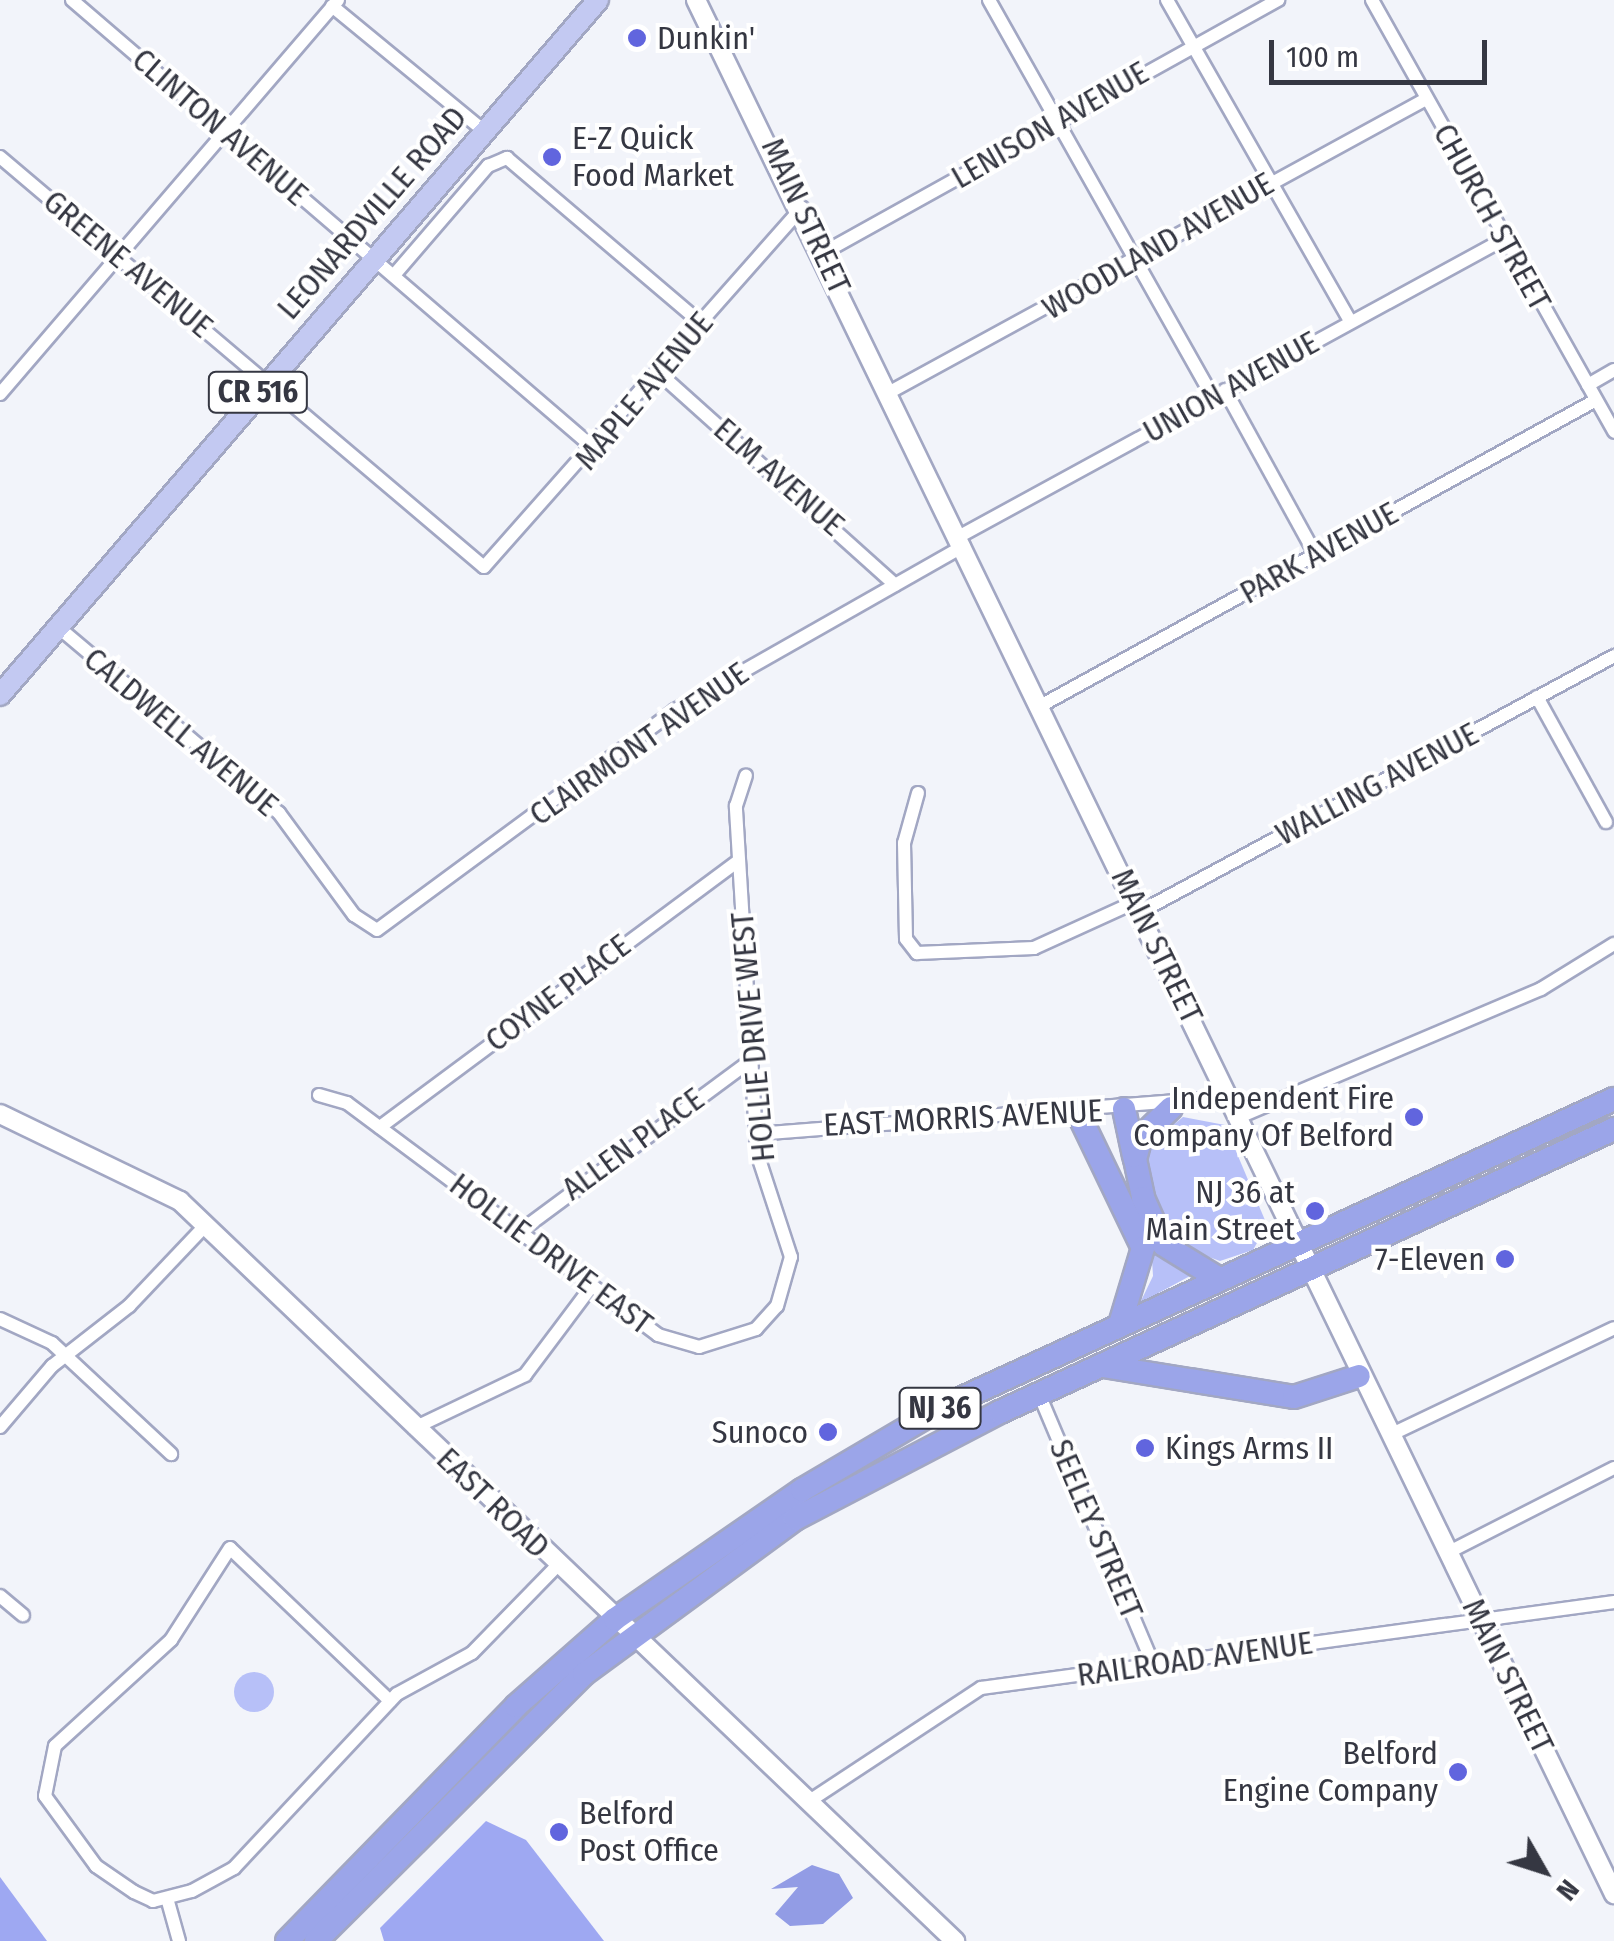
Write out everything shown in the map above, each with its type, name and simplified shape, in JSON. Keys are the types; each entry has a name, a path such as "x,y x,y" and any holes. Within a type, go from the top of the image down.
{"highway":[{"name":"NJ 36","path":"287,1941 459,1760 623,1627 904,1428 1216,1277 1614,1099"},
{"path":"1134,1159 1147,1128 1170,1108"},
{"path":"1124,1109 1134,1159 1164,1246 1216,1277"},
{"path":"1077,1111 1143,1248 1120,1324"},
{"name":"NJ 36","path":"316,1941 474,1775 623,1627 794,1519 1039,1394 1614,1129"},
{"path":"1103,1366 1294,1398 1359,1376"}],"main road":[{"name":"LEONARDVILLE ROAD","path":"0,694 598,0"}],"street":[{"name":"CLINTON AVENUE","path":"72,0 596,450"},
{"name":"MAIN STREET","path":"696,0 718,33 1042,706 1228,1097 1292,1245 1449,1552 1614,1894"},
{"path":"705,0 718,33"},
{"path":"989,0 1134,260 1315,554"},
{"path":"1168,0 1350,321"},
{"name":"LENISON AVENUE","path":"823,253 1278,0"},
{"name":"CHURCH STREET","path":"1373,0 1614,432"},
{"path":"3,384 119,258 335,3 483,130"},
{"name":"WOODLAND AVENUE","path":"890,392 1426,99"},
{"name":"GREENE AVENUE","path":"0,157 484,567"},
{"path":"395,274 488,166 507,158 701,323"},
{"name":"MAPLE AVENUE","path":"484,567 596,450 802,208"},
{"name":"UNION AVENUE","path":"962,541 1504,238"},
{"path":"1588,385 1614,370"},
{"name":"ELM AVENUE","path":"660,373 894,585"},
{"name":"PARK AVENUE","path":"1042,706 1596,400"},
{"name":"CLAIRMONT AVENUE","path":"377,930 675,710 894,585 962,541"},
{"name":"CALDWELL AVENUE","path":"58,627 278,813 354,914 377,930"},
{"name":"WALLING AVENUE","path":"918,793 904,843 906,939 917,954 1034,948 1138,907 1614,656"},
{"path":"1538,698 1606,822"},
{"name":"HOLLIE DRIVE WEST","path":"746,776 736,806 750,1061 756,1134 790,1248 783,1294"},
{"name":"COYNE PLACE","path":"380,1127 738,861"},
{"path":"1237,1118 1540,989 1614,944"},
{"name":"ALLEN PLACE","path":"519,1232 750,1061"},
{"name":"HOLLIE DRIVE EAST","path":"319,1095 380,1127 658,1335 699,1347 743,1338 783,1294"},
{"name":"EAST MORRIS AVENUE","path":"756,1134 1170,1108 1228,1097"},
{"name":"EAST ROAD","path":"0,1114 158,1187 206,1225 954,1941"},
{"path":"0,1428 65,1354 129,1306 206,1225"},
{"path":"414,1428 525,1375 592,1287"},
{"path":"0,1319 65,1354 171,1454"},
{"path":"1390,1435 1614,1328"},
{"name":"SEELEY STREET","path":"1039,1394 1153,1664"},
{"path":"1449,1552 1614,1468"},
{"path":"390,1700 224,1552 172,1640 70,1727 46,1777 45,1796 96,1866 144,1897 167,1898 234,1868 390,1700 472,1654 558,1564"},
{"path":"0,1596 24,1615"},
{"name":"RAILROAD AVENUE","path":"808,1802 981,1688 1614,1602"},
{"path":"167,1898 180,1941"}],"shaded area":[{"path":"1183,1117 1225,1125 1267,1225 1253,1250 1220,1261 1173,1244 1146,1178 1149,1145"},
{"path":"1151,1244 1190,1276 1140,1303 1153,1276"},
{"path":"254,1672 268,1678 274,1692 268,1706 254,1712 240,1706 234,1692 240,1678"},
{"path":"486,1821 526,1840 604,1941 384,1941 380,1928"},
{"path":"812,1865 839,1874 853,1898 823,1924 790,1926 775,1914 798,1887 771,1889"},
{"path":"0,1877 47,1941 0,1941"}],"place":[{"name":"Dunkin'","path":"637,38"},
{"name":"E-Z Quick Food Market","path":"552,157"},
{"name":"Independent Fire Company Of Belford","path":"1414,1117"},
{"name":"NJ 36 at Main Street","path":"1315,1211"},
{"name":"7-Eleven","path":"1505,1259"},
{"name":"Sunoco","path":"828,1432"},
{"name":"Kings Arms II","path":"1145,1448"},
{"name":"Belford Engine Company","path":"1458,1772"},
{"name":"Belford Post Office","path":"559,1832"}]}
